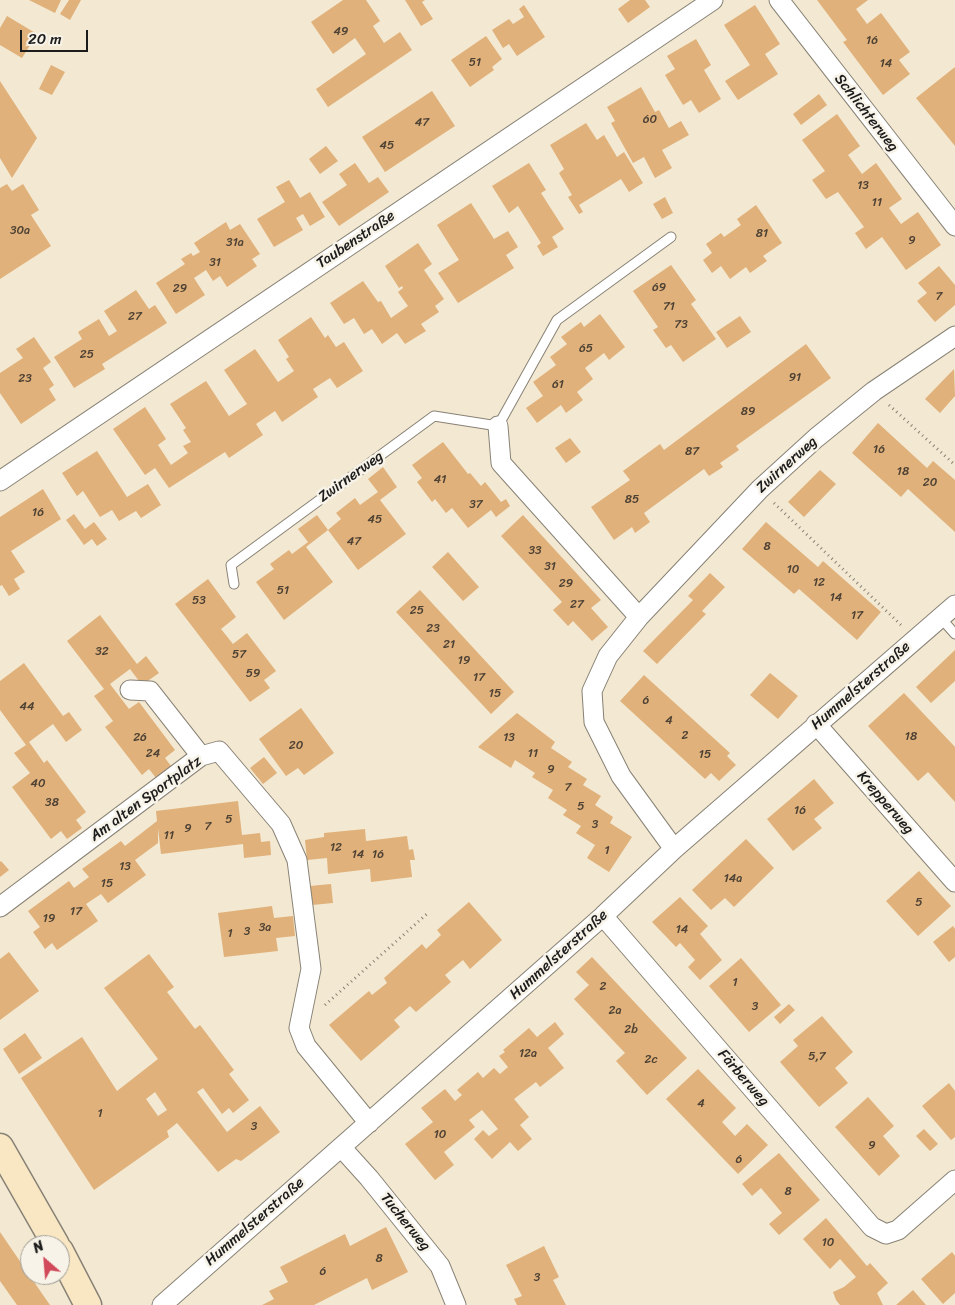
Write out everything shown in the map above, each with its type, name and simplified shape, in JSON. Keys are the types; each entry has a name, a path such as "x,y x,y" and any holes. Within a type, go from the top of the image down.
{"main road":[{"path":"0,1147 50,1235"},
{"path":"70,1270 88,1305"}],"street":[{"name":"Taubenstraße","path":"0,481 713,0"},
{"name":"Schlichterweg","path":"779,0 955,226"},
{"name":"Zwirnerweg","path":"674,849 621,776 594,722 592,691 608,656 639,617 760,490 816,438 874,391 955,336"},
{"path":"498,426 501,463 639,617"},
{"name":"Hummelsterstraße","path":"162,1305 603,916 674,849 955,604"},
{"path":"130,690 150,691 201,756"},
{"name":"Krepperweg","path":"816,724 955,882"},
{"name":"Am alten Sportplatz","path":"0,907 201,756 219,751 281,824 297,860 311,969 299,1028"},
{"name":"Färberweg","path":"603,916 872,1227 886,1234 898,1230 955,1180"},
{"path":"299,1028 306,1046 369,1123"},
{"name":"Tucherweg","path":"341,1147 369,1178 440,1266 456,1305"}],"lane":[{"path":"498,426 557,320 671,237"},
{"name":"Zwirnerweg","path":"234,584 231,565 434,416 498,426"},
{"path":"940,617 955,634"}],"path":[{"path":"888,404 955,465"},
{"path":"770,499 900,624"},
{"path":"299,1028 429,912"}],"building":[{"path":"29,0 61,0 55,13"},
{"path":"69,0 81,0 70,20 60,14"},
{"path":"343,0 366,0 380,21 373,26 384,43 400,32 412,50 328,107 316,89 366,54 355,38 333,54 311,22"},
{"path":"405,0 425,0 422,2 433,19 421,26"},
{"path":"630,0 645,0 650,7 628,23 618,9"},
{"path":"817,0 868,0 856,9 867,24 881,13 910,52 899,60 910,74 883,95 843,42 847,40"},
{"path":"524,5 545,37 517,56 509,44 503,48 492,30 509,19 513,24 524,17 519,9"},
{"path":"755,5 780,44 765,54 778,74 738,100 725,81 750,65 724,25"},
{"path":"7,16 37,34 22,58 0,45 0,28"},
{"path":"486,36 502,59 492,67 494,70 470,87 451,60"},
{"path":"696,39 711,65 704,70 721,99 699,113 691,100 683,105 665,75 675,69 667,56"},
{"path":"51,65 65,72 52,95 39,89"},
{"path":"955,67 955,146 916,98"},
{"path":"0,81 37,138 12,178 0,158"},
{"path":"641,87 655,112 659,110 669,128 681,121 689,135 662,150 672,168 655,178 644,157 633,163 611,123 615,121 607,107"},
{"path":"432,91 455,126 385,172 362,137"},
{"path":"819,94 827,105 801,125 793,114"},
{"path":"837,114 860,146 848,155 862,174 876,163 902,199 889,208 901,224 918,212 941,245 906,270 882,237 866,249 855,233 864,227 838,192 826,199 812,180 825,171 802,140"},
{"path":"586,123 597,140 604,135 617,157 624,152 643,183 629,192 621,179 579,205 583,212 579,214 568,197 572,195 559,173 564,169 550,145"},
{"path":"326,146 338,161 320,174 309,159"},
{"path":"355,163 369,183 378,177 389,192 339,226 322,202 347,185 339,174"},
{"path":"529,163 546,190 541,193 564,229 552,237 558,247 543,256 537,246 541,243 518,206 509,213 492,186"},
{"path":"289,180 300,198 310,192 325,217 310,226 303,214 296,218 303,230 274,247 257,219 285,202 276,187"},
{"path":"7,184 12,191 23,184 39,210 31,215 51,246 0,279 0,188"},
{"path":"665,197 673,213 662,219 653,204"},
{"path":"471,203 494,239 508,231 518,247 506,255 514,268 458,303 438,273 459,260 437,225"},
{"path":"756,205 782,243 763,256 767,261 750,273 746,267 730,279 721,266 712,273 703,260 712,253 706,244 721,233 724,237 741,225 737,219"},
{"path":"226,222 230,230 240,224 260,254 252,259 257,266 227,287 220,276 213,281 206,270 194,278 205,295 176,314 156,283 185,264 181,259 191,253 193,256 200,252 194,243"},
{"path":"418,243 432,264 424,270 444,299 435,306 439,312 421,324 426,331 405,344 397,333 382,344 372,329 364,334 354,318 344,324 330,303 363,281 378,302 381,301 391,318 408,306 398,292 403,288 402,286 399,288 385,266"},
{"path":"671,265 696,300 691,304 716,339 683,362 671,345 666,348 653,330 658,327 633,291"},
{"path":"939,266 955,285 955,305 935,322 917,301 927,293 918,283"},
{"path":"136,290 149,309 155,305 167,323 102,364 105,369 74,388 54,357 82,339 78,332 99,319 109,336 117,331 104,311"},
{"path":"600,314 625,347 609,360 604,353 585,368 593,379 577,392 583,400 566,413 561,405 537,423 526,408 543,396 533,382 556,365 550,357 567,344 561,337 581,322 584,327"},
{"path":"740,316 751,332 727,348 716,332"},
{"path":"311,317 325,338 328,335 336,347 344,342 363,371 337,388 330,378 313,389 318,397 282,422 275,411 256,424 263,435 229,458 225,452 169,488 155,468 145,475 113,429 145,407 166,439 158,445 171,465 188,453 183,446 191,442 183,430 186,428 170,404 206,381 229,416 247,404 224,370 255,349 278,382 294,371 286,359 289,357 278,340"},
{"path":"34,337 51,362 43,368 54,385 49,389 56,400 21,424 0,393 0,373 23,358 16,349"},
{"path":"806,344 831,378 736,446 739,450 720,463 723,467 709,476 704,469 644,513 650,522 635,533 632,527 614,540 591,507 630,480 623,471 660,444 664,450"},
{"path":"954,369 955,396 940,413 925,399"},
{"path":"878,423 927,468 933,461 955,480 955,532 908,489 901,497 852,453"},
{"path":"570,438 581,452 566,463 555,448"},
{"path":"443,442 468,474 470,473 481,486 485,482 501,502 506,499 510,506 496,517 491,510 468,528 452,508 446,513 435,499 432,502 417,482 422,478 412,465"},
{"path":"97,451 127,497 148,484 161,505 141,518 136,511 119,521 112,510 100,517 83,491 77,496 62,473"},
{"path":"383,467 397,487 380,500 406,534 358,570 328,530 341,519 336,513 355,498 360,505 378,492 368,479"},
{"path":"820,470 836,484 804,517 788,502"},
{"path":"43,489 61,519 11,551 25,572 14,579 20,589 9,596 2,585 0,586 0,517"},
{"path":"74,514 85,529 94,522 107,539 97,546 92,539 84,545 66,520"},
{"path":"317,515 328,530 306,547 333,582 284,620 256,582 274,569 270,564 289,550 292,554 308,542 298,529"},
{"path":"523,515 601,600 591,608 608,627 592,641 573,621 568,626 553,610 562,602 501,536"},
{"path":"766,522 818,567 823,561 881,612 857,640 799,589 794,594 742,549"},
{"path":"448,552 479,587 463,601 432,567"},
{"path":"710,573 725,587 702,611 706,614 657,664 643,651 693,600 688,596"},
{"path":"208,579 236,617 221,629 233,644 247,633 276,671 264,680 270,688 250,702 175,604"},
{"path":"420,590 514,692 491,714 396,612"},
{"path":"100,615 137,664 146,656 159,673 142,685 130,669 110,684 129,709 139,702 175,750 165,758 171,766 156,778 149,769 142,775 105,727 113,721 94,696 104,689 67,641"},
{"path":"955,650 955,681 931,703 916,687"},
{"path":"24,663 63,716 69,712 82,730 66,742 53,724 29,742 44,763 47,760 86,812 76,820 82,828 67,839 61,831 51,839 12,787 30,773 14,753 26,745 0,710 0,681"},
{"path":"770,673 798,696 778,719 750,695"},
{"path":"644,675 730,753 727,756 736,765 719,781 711,773 705,779 620,701"},
{"path":"904,693 955,747 955,802 928,772 918,781 868,726"},
{"path":"301,708 334,753 304,775 298,768 286,776 259,739"},
{"path":"517,713 555,742 551,748 572,762 568,767 587,779 583,785 601,796 595,805 613,817 610,823 632,837 609,872 587,858 595,845 576,833 581,826 563,815 567,810 548,798 553,790 532,777 535,773 515,760 511,768 478,747"},
{"path":"264,757 277,773 263,784 250,768"},
{"path":"814,779 834,803 814,819 822,828 793,851 767,819"},
{"path":"238,801 242,835 260,833 261,842 270,841 271,855 244,858 243,844 161,854 158,828 158,843 135,860 146,875 108,903 101,894 86,904 98,921 57,950 52,943 45,949 33,932 40,927 28,911 69,881 74,888 89,877 82,869 121,841 125,846 157,821 156,811"},
{"path":"365,829 366,841 407,836 409,850 413,849 415,860 410,860 412,877 371,882 370,869 328,874 327,858 307,860 305,840 324,837 324,833"},
{"path":"746,839 774,868 734,907 725,898 711,910 692,890"},
{"path":"0,862 9,870 0,877"},
{"path":"919,871 951,906 918,936 886,901"},
{"path":"331,884 333,903 312,905 310,886"},
{"path":"680,897 708,926 700,934 722,960 700,980 688,967 695,960 680,943 676,947 652,922"},
{"path":"469,902 502,940 470,969 463,960 445,975 451,982 416,1012 410,1006 394,1020 400,1027 361,1061 329,1025 369,991 372,995 387,983 384,978 422,944 426,949 441,935 437,930"},
{"path":"272,906 274,918 293,916 295,936 276,938 278,951 224,957 218,913"},
{"path":"953,926 955,929 955,957 949,962 933,942"},
{"path":"9,952 39,991 0,1020 0,959"},
{"path":"149,954 174,987 167,992 195,1029 200,1025 234,1070 229,1074 249,1100 233,1113 229,1108 222,1114 203,1088 197,1092 227,1132 260,1106 280,1132 241,1161 236,1159 218,1172 177,1123 167,1131 169,1137 94,1190 21,1078 82,1037 117,1091 158,1059 104,988","holes":["155,1092 167,1110 158,1116 146,1099"]},
{"path":"592,957 687,1058 647,1095 616,1061 625,1053 574,999 589,985 576,972"},
{"path":"741,958 781,1005 749,1032 709,986"},
{"path":"789,1004 795,1010 780,1024 774,1017"},
{"path":"822,1016 853,1052 835,1068 848,1083 819,1107 780,1062 798,1046 793,1040"},
{"path":"555,1022 564,1034 548,1048 564,1068 540,1087 536,1082 514,1099 529,1117 520,1125 532,1139 518,1151 510,1142 492,1159 474,1139 483,1130 489,1136 498,1129 482,1110 469,1120 475,1127 444,1152 454,1165 435,1180 405,1144 433,1122 421,1108 445,1089 455,1101 462,1095 457,1090 478,1072 483,1078 494,1068 500,1074 508,1067 499,1056 505,1052 503,1050 529,1028 537,1037"},
{"path":"25,1033 42,1058 19,1074 3,1049"},
{"path":"698,1069 736,1108 722,1122 735,1136 747,1124 768,1145 738,1174 666,1099"},
{"path":"949,1083 955,1091 955,1137 951,1140 922,1106"},
{"path":"868,1097 894,1126 883,1136 900,1156 879,1176 835,1127"},
{"path":"924,1129 938,1144 930,1151 916,1136"},
{"path":"779,1153 820,1200 779,1235 769,1224 782,1213 761,1188 752,1196 742,1184"},
{"path":"826,1218 867,1266 870,1263 888,1283 877,1293 883,1305 840,1305 836,1300 833,1292 844,1287 856,1277 840,1259 830,1269 803,1239"},
{"path":"386,1227 408,1272 372,1290 367,1278 314,1305 262,1305 274,1299 269,1291 288,1282 280,1267 345,1234 350,1246"},
{"path":"0,1232 20,1261 20,1285 36,1285 50,1305 17,1305 0,1281"},
{"path":"544,1246 559,1277 553,1280 566,1305 517,1305 514,1299 522,1296 506,1265"},
{"path":"952,1252 955,1256 955,1293 943,1304 921,1279"},
{"path":"913,1290 926,1305 896,1305"}]}
